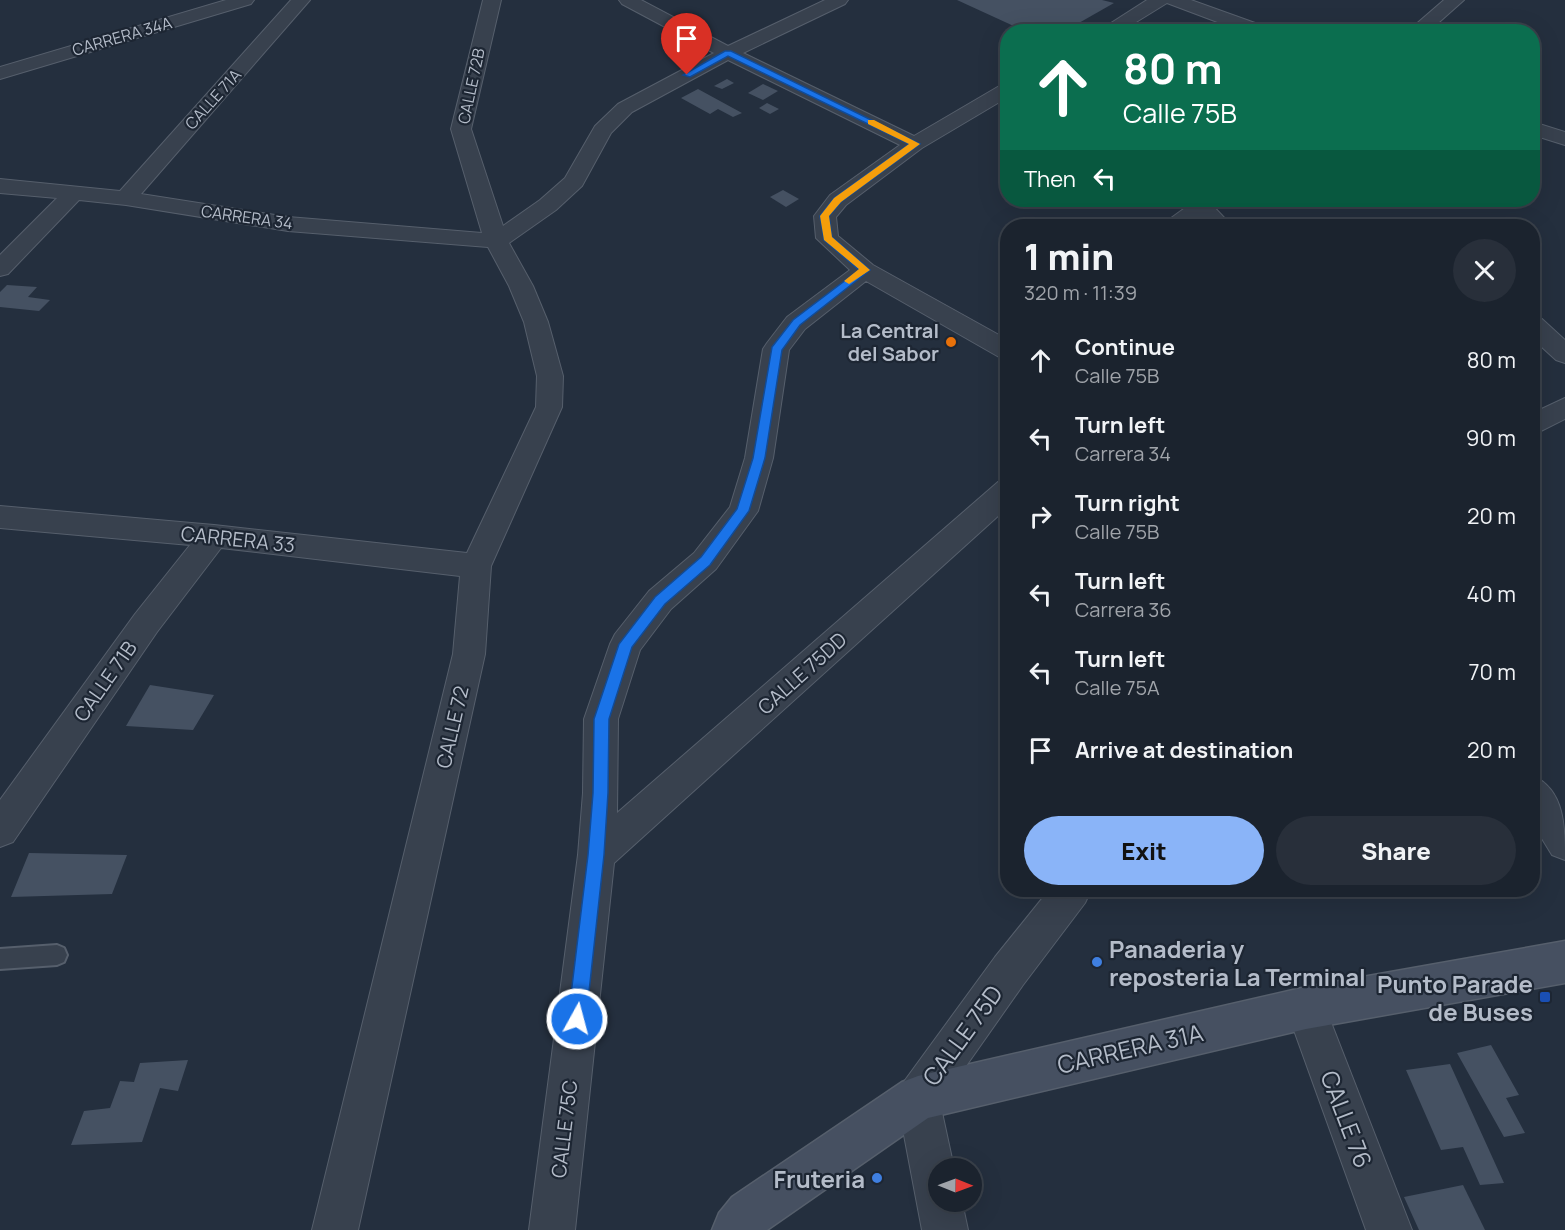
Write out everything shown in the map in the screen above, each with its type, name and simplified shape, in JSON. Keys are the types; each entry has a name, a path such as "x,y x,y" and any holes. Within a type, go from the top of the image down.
{"street":[{"name":"CARRERA 34A","path":"0,73 245,0"},
{"name":"CALLE 71A","path":"126,198 301,0"},
{"name":"CALLE 72B","path":"492,0 461,129 496,241"},
{"path":"628,0 728,53 915,144"},
{"path":"496,241 549,206 574,181 602,130 625,108 728,53 839,0"},
{"path":"1120,24 1160,0"},
{"path":"1174,0 1241,24"},
{"path":"1426,24 1455,0"},
{"path":"1000,94 915,144 838,200 825,216 827,238 865,270 1000,346"},
{"path":"1540,130 1565,139"},
{"name":"CARRERA 34","path":"0,186 126,198 288,224 496,241"},
{"path":"0,269 74,193"},
{"path":"1184,219 1200,207"},
{"name":"CALLE 72","path":"335,1230 469,654 476,566 549,407 550,376 536,322 521,286 496,241"},
{"name":"CALLE 75C","path":"552,1230 596,855 601,793 601,719 626,644 660,600 705,561 743,511 759,458 776,350 796,323 865,270"},
{"path":"1540,331 1565,354"},
{"path":"1540,420 1565,407"},
{"name":"CALLE 75DD","path":"596,855 1000,497"},
{"name":"CARRERA 33","path":"0,517 214,536 476,566"},
{"name":"CALLE 71B","path":"0,830 146,623 214,536"},
{"path":"1540,803 1565,843"},
{"name":"CALLE 75D","path":"945,1230 918,1098 1009,971 1067,897"},
{"name":"CARRERA 31A","path":"736,1230 749,1214 918,1098 1306,1008 1565,962"},
{"name":"CALLE 76","path":"1306,1008 1389,1230"}],"lane":[{"path":"0,959 57,955"}],"building":[{"path":"957,0 1102,0 1114,3 1077,24 1010,24"},
{"path":"727,79 734,83 722,89 714,86"},
{"path":"763,84 778,91 763,100 748,93"},
{"path":"698,89 742,113 733,117 718,109 710,114 681,98"},
{"path":"767,103 779,109 770,114 759,108"},
{"path":"783,190 799,199 786,207 770,197"},
{"path":"7,285 37,287 28,297 50,300 39,311 0,307 0,292"},
{"path":"150,685 214,695 193,730 126,726"},
{"path":"29,853 127,855 112,894 11,897"},
{"path":"1491,1045 1519,1095 1506,1098 1525,1133 1504,1137 1457,1053"},
{"path":"188,1060 178,1091 160,1088 142,1142 71,1145 84,1111 110,1108 120,1081 134,1082 140,1063"},
{"path":"1450,1064 1504,1183 1480,1185 1463,1147 1441,1150 1406,1070"},
{"path":"1463,1185 1485,1230 1419,1230 1404,1197"}],"slow traffic":[{"path":"849,281 865,270 827,238 825,216 838,200 915,144 871,122"}],"place":[{"name":"La Central del Sabor","path":"951,342"},
{"name":"Panaderia y reposteria La Terminal","path":"1097,962"},
{"name":"Punto Parade de Buses","path":"1545,997"},
{"name":"Fruteria","path":"877,1178"}],"route":[{"path":"577,1019 601,793 601,719 626,644 660,600 705,561 743,511 759,458 776,350 796,323 865,270 827,238 825,216 838,200 915,144 728,53 687,75"}]}
